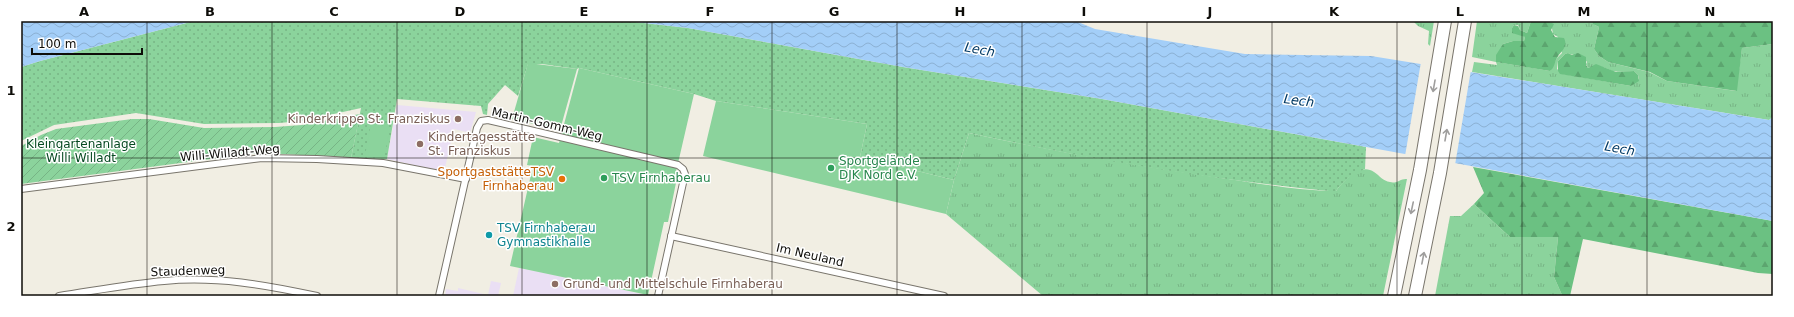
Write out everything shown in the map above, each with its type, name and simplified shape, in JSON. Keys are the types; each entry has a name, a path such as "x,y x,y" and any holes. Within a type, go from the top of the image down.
{"highway":[{"path":"1394,296 1420,170 1445,21"},
{"path":"1415,296 1440,173 1465,21"}],"street":[{"name":"Martin-Gomm-Weg","path":"439,296 477,128 481,121 488,120 678,165 683,169 685,174 671,236"},
{"name":"Willi-Willadt-Weg","path":"21,189 262,158 383,163 466,179"},
{"path":"658,296 671,236"},
{"name":"Im Neuland","path":"671,236 944,296"},
{"name":"Staudenweg","path":"58,296 164,280 251,282 317,296"}],"shaded area":[{"name":"Kindertagesstätte St. Franziskus","path":"397,105 476,112 470,133 454,129 444,172 387,159"},
{"name":"Grund- und Mittelschule Firnhaberau","path":"519,268 540,272 651,296 513,296"},
{"path":"491,281 501,283 498,296 445,296 446,289 458,291 458,288 488,295"}],"green space":[{"path":"194,21 626,21 688,28 903,67 1102,99 1366,147 1365,169 1349,178 1336,191 1329,191 1238,181 1103,160 969,133 954,180 860,157 867,124 716,101 694,94 579,68 577,69 542,64 528,64 518,96 505,85 488,104 487,115 483,114 481,106 397,99 387,159 351,158 361,108 302,121 279,123 204,124 136,113 54,125 21,141 21,67"},
{"path":"1413,21 1434,21 1430,46 1428,44 1429,31 1418,26"},
{"path":"1477,21 1531,21 1527,33 1520,30 1518,25 1514,25 1512,28 1525,37 1524,41 1513,41 1503,44 1497,62 1550,71 1557,58 1562,53 1558,37 1553,34 1551,23 1547,21 1592,21 1599,27 1594,49 1599,56 1608,62 1649,72 1667,81 1736,91 1742,48 1773,44 1773,117 1769,120 1472,72 1474,62 1497,65 1496,62 1472,57","holes":["1565,54 1583,57 1587,62 1586,64 1588,68 1597,66 1614,71 1634,71 1638,75 1639,79 1631,86 1563,74 1557,69 1558,61"]},
{"path":"1531,21 1547,21 1554,24 1551,30 1555,37 1564,38 1565,45 1557,57 1552,69 1550,71 1496,62 1496,55 1503,44 1513,41 1524,41 1525,37 1512,33 1512,28 1514,25 1518,26 1520,30 1527,33"},
{"path":"1592,21 1769,21 1773,23 1773,44 1742,48 1737,91 1667,81 1650,72 1608,62 1599,56 1594,49 1599,27 1593,24"},
{"path":"1568,53 1572,55 1578,53 1586,57 1586,65 1588,68 1596,64 1616,72 1634,71 1638,75 1639,81 1631,86 1560,74 1558,71 1558,61"},
{"path":"528,63 577,69 560,130 512,119"},
{"name":"TSV Firnhaberau","path":"579,68 694,94 676,172 678,173 668,222 664,222 648,295 510,266 533,166 527,165 533,137 559,143"},
{"name":"Sportgelände DJK Nord e.V.","path":"716,101 867,124 860,157 954,180 946,214 703,156"},
{"name":"Kleingartenanlage Willi Willadt","path":"360,114 351,158 266,153 249,154 21,184 21,146 56,129 132,119 149,119 204,128 275,127 302,125"},
{"path":"371,123 390,127 384,159 365,156"},
{"path":"969,133 1126,163 1293,188 1336,191 1343,182 1353,174 1364,169 1374,172 1390,182 1407,179 1383,296 1043,296 946,214 954,180"},
{"path":"1473,167 1773,221 1773,274 1758,273 1583,239 1570,296 1562,295 1554,277 1558,237 1510,237 1474,204 1484,193"},
{"path":"1474,204 1510,237 1558,237 1554,277 1562,295 1570,296 1435,296 1450,216 1461,216"}],"water":[{"path":"21,21 194,21 21,67"},
{"name":"Lech","path":"626,21 1078,22 1095,29 1245,54 1371,56 1769,120 1773,117 1773,221 1102,99 903,67 688,28"}],"pier":[{"path":"1421,62 1471,70 1455,165 1405,156"}],"place":[{"name":"Kinderkrippe St. Franziskus","path":"458,119"},
{"name":"Kindertagesstätte St. Franziskus","path":"420,144"},
{"name":"Sportgelände DJK Nord e.V.","path":"831,168"},
{"name":"TSV Firnhaberau","path":"604,178"},
{"name":"SportgaststätteTSV Firnhaberau","path":"562,179"},
{"name":"TSV Firnhaberau Gymnastikhalle","path":"489,235"},
{"name":"Grund- und Mittelschule Firnhaberau","path":"555,284"}]}
